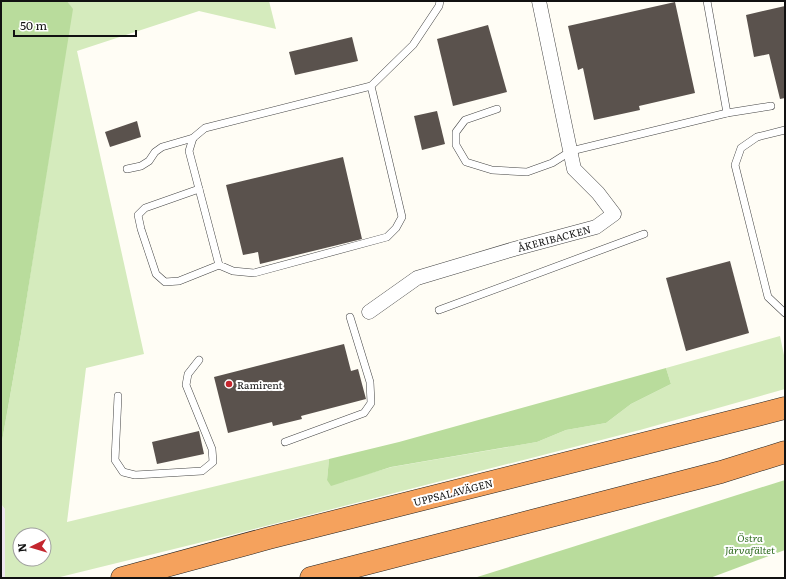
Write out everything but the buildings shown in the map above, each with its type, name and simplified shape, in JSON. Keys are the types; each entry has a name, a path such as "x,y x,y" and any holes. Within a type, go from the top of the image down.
{"highway":[{"name":"UPPSALAVÄGEN","path":"122,578 270,538 785,408"},
{"path":"311,578 721,472 785,452"}],"street":[{"name":"ÅKERIBACKEN","path":"369,312 417,278 514,249 596,227 614,214 598,192 574,169 539,1"}],"lane":[{"path":"126,170 141,166 149,161 155,152 162,147 193,138 204,128 371,86 413,45 439,6 440,1"},
{"path":"707,1 727,113"},
{"path":"199,189 145,208 138,215 141,229 156,274 165,282 178,281 219,265 234,271 254,272 387,237 396,228 402,217 371,86"},
{"path":"497,109 465,120 456,132 456,145 466,162 492,170 527,172 552,163 571,151 727,113 771,106"},
{"path":"785,130 757,137 741,148 735,165 768,297 785,312"},
{"path":"193,138 189,151 219,265"},
{"path":"439,310 644,234"},
{"path":"285,442 364,413 371,403 370,382 350,317"},
{"path":"118,396 115,460 123,472 135,475 202,471 213,462 212,449 186,385 188,374 199,360"}],"shaded area":[{"path":"1,504 5,509 5,578 1,578"}],"green space":[{"path":"1,1 67,1 73,9 21,334 1,447"},
{"path":"67,1 269,1 276,29 199,11 77,51 144,354 86,368 67,522 329,459 327,480 344,482 392,467 537,442 566,430 606,423 631,404 671,384 666,368 780,336 785,360 785,389 640,430 231,535 56,578 5,578 5,509 1,504 1,447 21,334 72,9"},
{"path":"666,368 671,384 631,404 606,423 566,430 537,442 391,467 331,486 327,480 329,459 399,442"},
{"name":"Östra Järvafältet","path":"785,480 785,550 710,578 474,578"}],"place":[{"name":"Ramirent","path":"229,384"}]}
